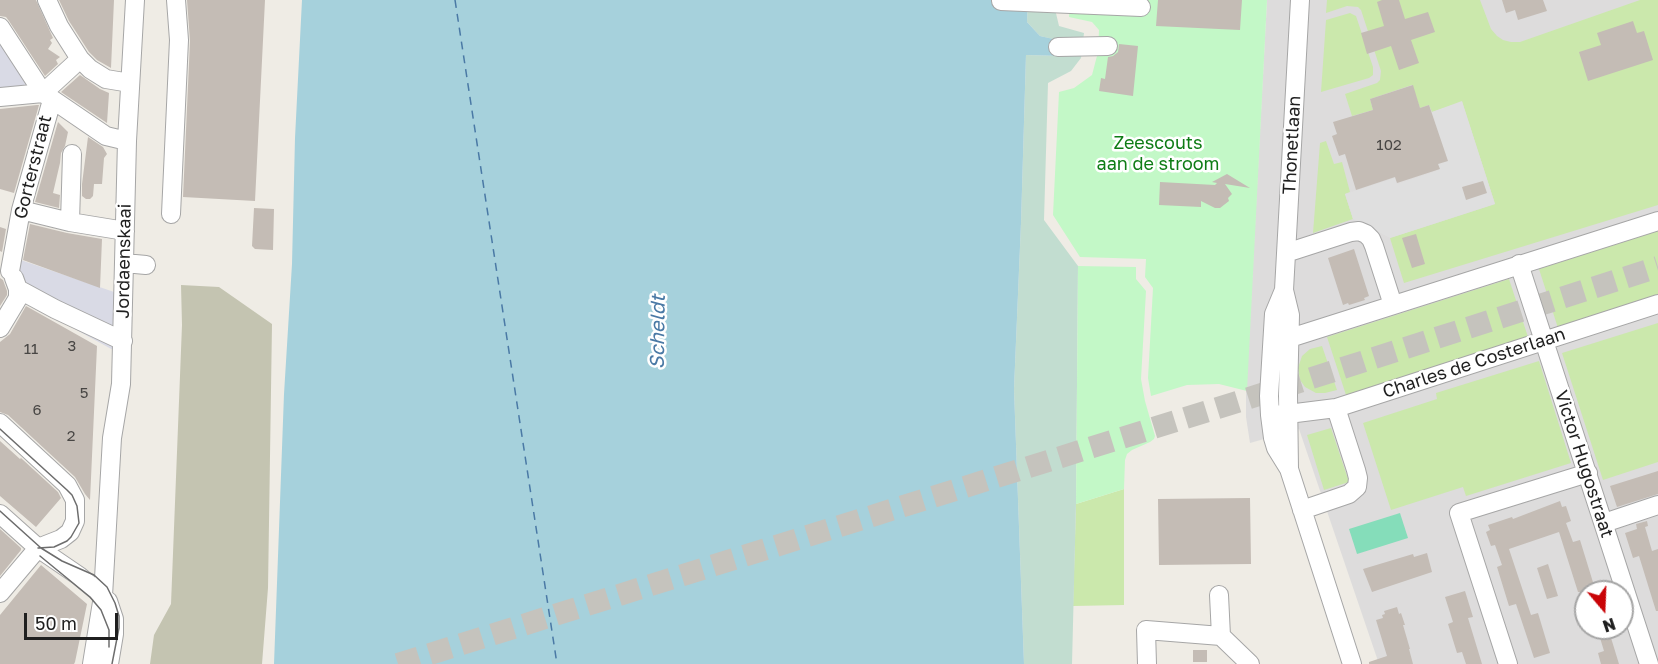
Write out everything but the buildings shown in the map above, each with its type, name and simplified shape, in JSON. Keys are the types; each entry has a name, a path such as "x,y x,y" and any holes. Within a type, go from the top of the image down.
{"street":[{"path":"47,0 59,26 80,59 90,69 106,79 130,83"},
{"name":"Jordaenskaai","path":"92,664 103,597 112,438 121,384 127,141 135,0"},
{"path":"171,214 179,40 176,0"},
{"name":"Thonetlaan","path":"1300,0 1284,290 1290,315 1282,337 1269,396 1270,415 1276,448 1289,469 1352,664"},
{"path":"1001,1 1141,7"},
{"path":"1,31 47,96 106,136 127,141"},
{"path":"1058,47 1108,46"},
{"path":"0,98 47,96 80,59"},
{"name":"Gorterstraat","path":"5,270 47,96"},
{"path":"70,222 72,154"},
{"path":"21,210 70,222 125,231"},
{"path":"1282,337 1393,305 1658,221"},
{"path":"1286,253 1351,232 1359,231 1366,234 1374,246 1393,305"},
{"path":"124,263 146,265"},
{"name":"Victor Hugostraat","path":"1519,264 1649,664"},
{"path":"5,270 18,289 123,341"},
{"path":"0,328 18,298 18,289"},
{"name":"Charles de Costerlaan","path":"1288,414 1336,408 1658,304"},
{"name":"Thonetlaan","path":"1282,337 1288,414 1289,469"},
{"path":"1302,510 1349,494 1357,487 1356,470 1336,408"},
{"path":"1270,415 1288,414"},
{"path":"0,423 67,485 75,500 75,521 70,532 61,539 38,548 0,593"},
{"path":"1508,664 1459,513 1587,473"},
{"path":"1604,523 1658,506"},
{"path":"0,514 38,548 79,576 108,601 114,619 109,664"},
{"path":"1219,595 1221,636"},
{"path":"1147,664 1146,630 1221,636 1250,664"}],"shaded area":[{"path":"1028,0 1055,9 1059,26 1084,33 1081,58 1071,71 1048,83 1044,220 1078,266 1072,664 1024,664 1014,389 1026,55 1060,56 1075,44 1040,36 1027,22"},
{"path":"1267,0 1658,0 1658,664 1379,664 1299,429 1250,443 1246,417"},
{"path":"0,34 43,93 0,97"},
{"path":"1462,101 1495,204 1390,238 1353,219 1345,194 1395,178 1397,184 1439,170 1438,164 1447,161 1432,112"},
{"path":"12,257 117,293 115,351 18,298"},
{"path":"181,285 219,287 272,324 268,588 262,664 150,664 154,635 171,604 182,325"}],"green space":[{"name":"Zeescouts aan de stroom","path":"1070,0 1267,0 1247,391 1219,384 1187,385 1151,396 1148,378 1153,288 1145,277 1146,259 1080,257 1053,215 1059,92 1074,88 1092,75 1098,52 1099,30 1092,22 1069,17"},
{"path":"1327,0 1480,0 1491,29 1497,36 1503,40 1520,42 1640,0 1658,0 1658,205 1404,283 1390,238 1495,204 1462,102 1432,112 1429,105 1420,108 1412,85 1370,99 1373,110 1352,116 1345,94 1377,83 1380,80 1381,71 1361,10 1358,7 1347,6 1326,13"},
{"path":"1350,13 1356,16 1373,67 1373,75 1321,92 1326,20"},
{"path":"1326,141 1334,164 1342,162 1350,192 1345,194 1353,219 1313,233 1320,143"},
{"path":"1658,231 1658,295 1558,328 1539,269"},
{"path":"1078,266 1136,267 1136,279 1146,291 1141,379 1155,436 1150,442 1127,454 1124,489 1076,504"},
{"path":"1509,279 1528,337 1346,395 1327,337"},
{"path":"1658,323 1658,462 1603,480 1562,353"},
{"path":"1322,346 1337,390 1316,393 1305,387 1300,380 1298,368 1302,356 1310,349"},
{"path":"1539,361 1571,463 1466,496 1463,487 1391,510 1363,423 1437,399 1436,393"},
{"path":"1331,428 1349,482 1324,490 1307,435"},
{"path":"1124,489 1124,605 1073,606 1076,504"},
{"path":"1400,513 1408,538 1357,554 1349,529"}],"water":[{"name":"Scheldt","path":"302,0 1028,0 1027,22 1040,36 1076,44 1060,56 1026,55 1014,389 1024,664 274,664"}],"ferry route":[{"path":"455,0 557,664"}],"tunnel":[{"path":"398,664 1240,401 1658,267"}],"tram line":[{"path":"0,429 72,495 77,506 79,523 71,537 54,547 38,548"},
{"path":"0,511 41,548 62,561 94,575 107,587 119,616 112,664"},
{"path":"40,556 90,597 101,610 109,630 109,647"}]}
